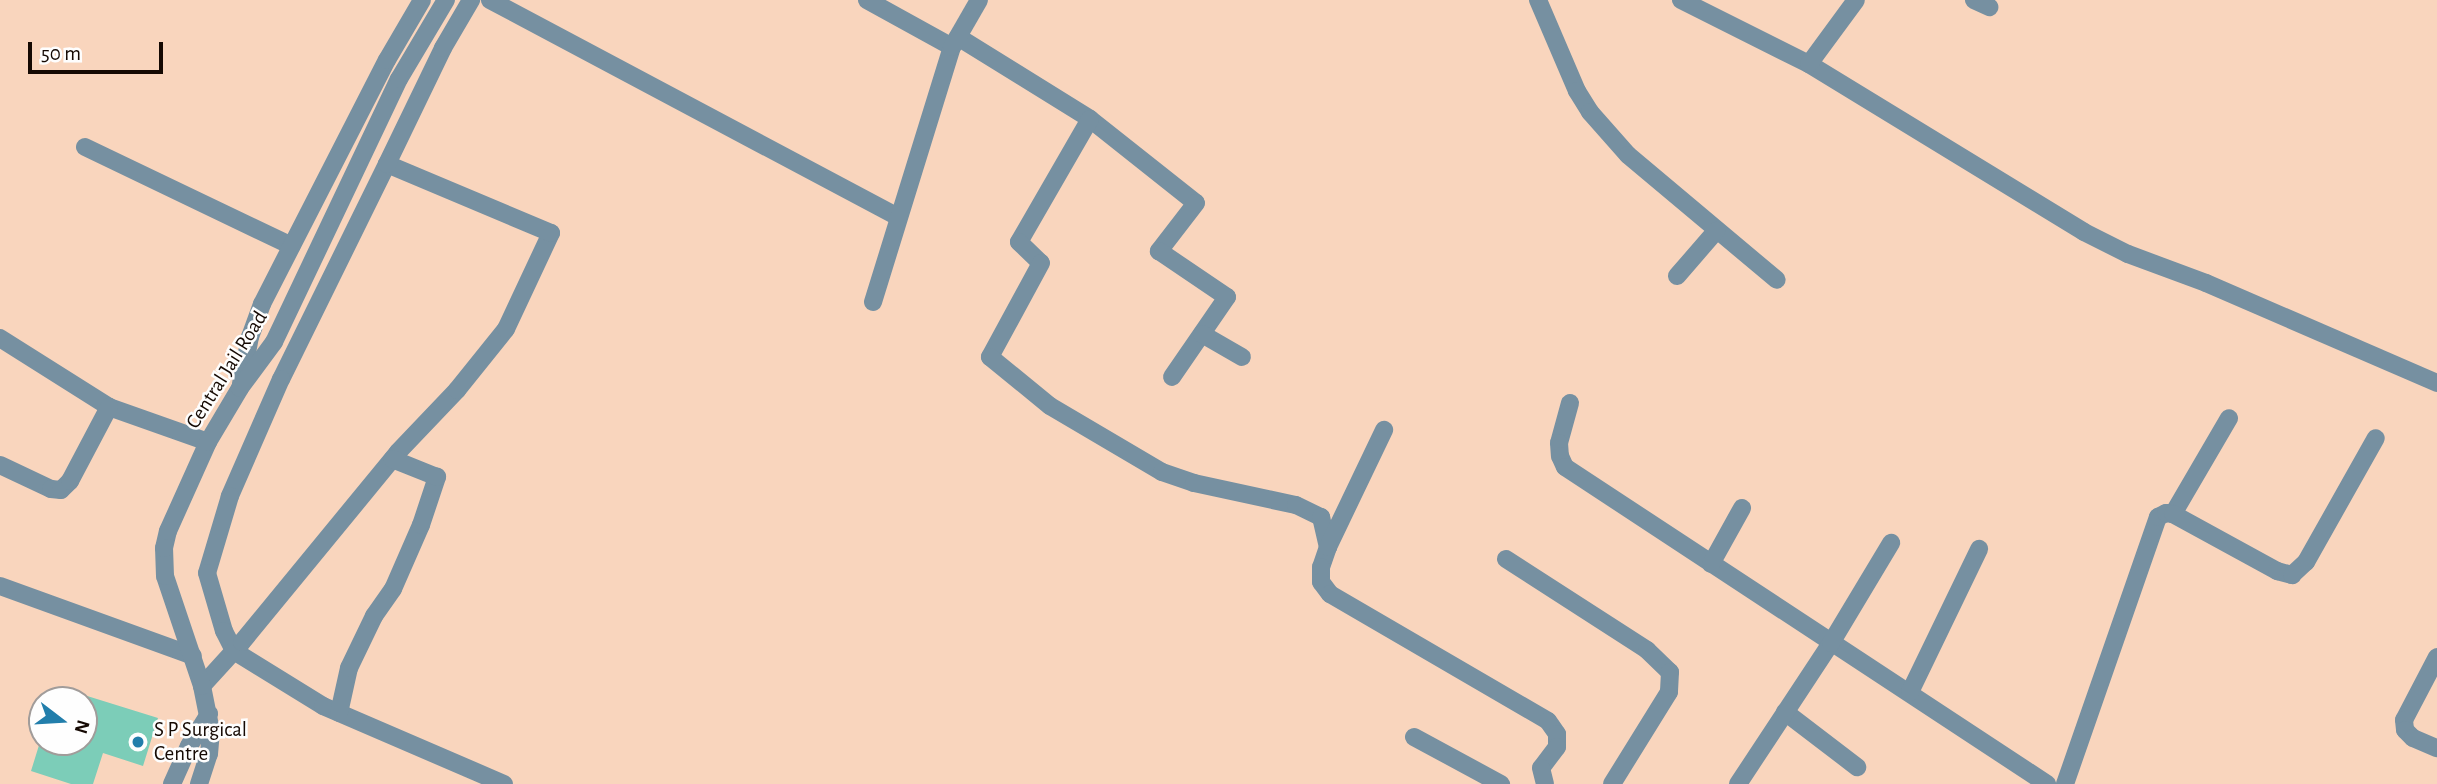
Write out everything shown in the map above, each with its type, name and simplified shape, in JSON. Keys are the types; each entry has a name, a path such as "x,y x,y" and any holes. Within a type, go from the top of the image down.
{"street":[{"path":"240,387 250,337 292,246 387,60 422,0"},
{"name":"Central Jail Road","path":"199,784 209,754 209,715 193,656 165,576 164,548 175,513 208,442 240,387 274,342 399,79 446,0"},
{"path":"471,0 443,48 281,379 230,496 207,573 224,631 234,651 299,694 504,784"},
{"path":"490,0 898,217"},
{"path":"873,302 955,42 979,0"},
{"path":"1538,0 1577,91 1590,112 1628,155 1777,280"},
{"path":"1681,0 1809,64 2084,232 2128,254 2206,284 2437,383"},
{"path":"1809,64 1856,0"},
{"path":"878,3 955,42 1090,119 1196,204 1159,251 1227,297 1172,377"},
{"path":"1090,119 1019,242 1041,263 990,357 1050,406 1162,472 1314,512 1325,526 1328,547"},
{"path":"85,147 292,246"},
{"path":"202,686 392,459 457,390 506,329 551,233 387,164"},
{"path":"1677,276 1716,231"},
{"path":"1202,334 1242,357"},
{"path":"0,338 108,407 208,442"},
{"path":"1570,403 1559,443 1565,467 2047,784"},
{"path":"0,466 51,489 61,490 70,481 108,407"},
{"path":"2173,514 2229,418"},
{"path":"1384,430 1328,547 1321,567 1321,582 1330,594 1548,722 1557,734 1557,747 1541,768 1545,784"},
{"path":"2065,784 2152,527 2158,517 2166,513 2173,514 2277,571 2292,575 2306,562 2375,438"},
{"path":"339,713 349,668 374,616 393,589 421,525 437,477 392,459"},
{"path":"1711,564 1742,508"},
{"path":"1738,784 1831,643 1891,543"},
{"path":"1910,692 1979,548"},
{"path":"1506,559 1647,650 1670,672 1669,692 1612,784"},
{"path":"0,586 193,656"},
{"path":"2437,657 2404,720 2405,730 2413,738 2437,748"},
{"path":"1785,712 1857,767"},
{"path":"172,784 189,746 209,715"},
{"path":"1414,737 1501,784"}],"building":[{"path":"98,699 158,718 143,766 103,753 93,784 71,784 31,771 36,756 98,756"}],"place":[{"name":"S P Surgical Centre","path":"138,742"}]}
